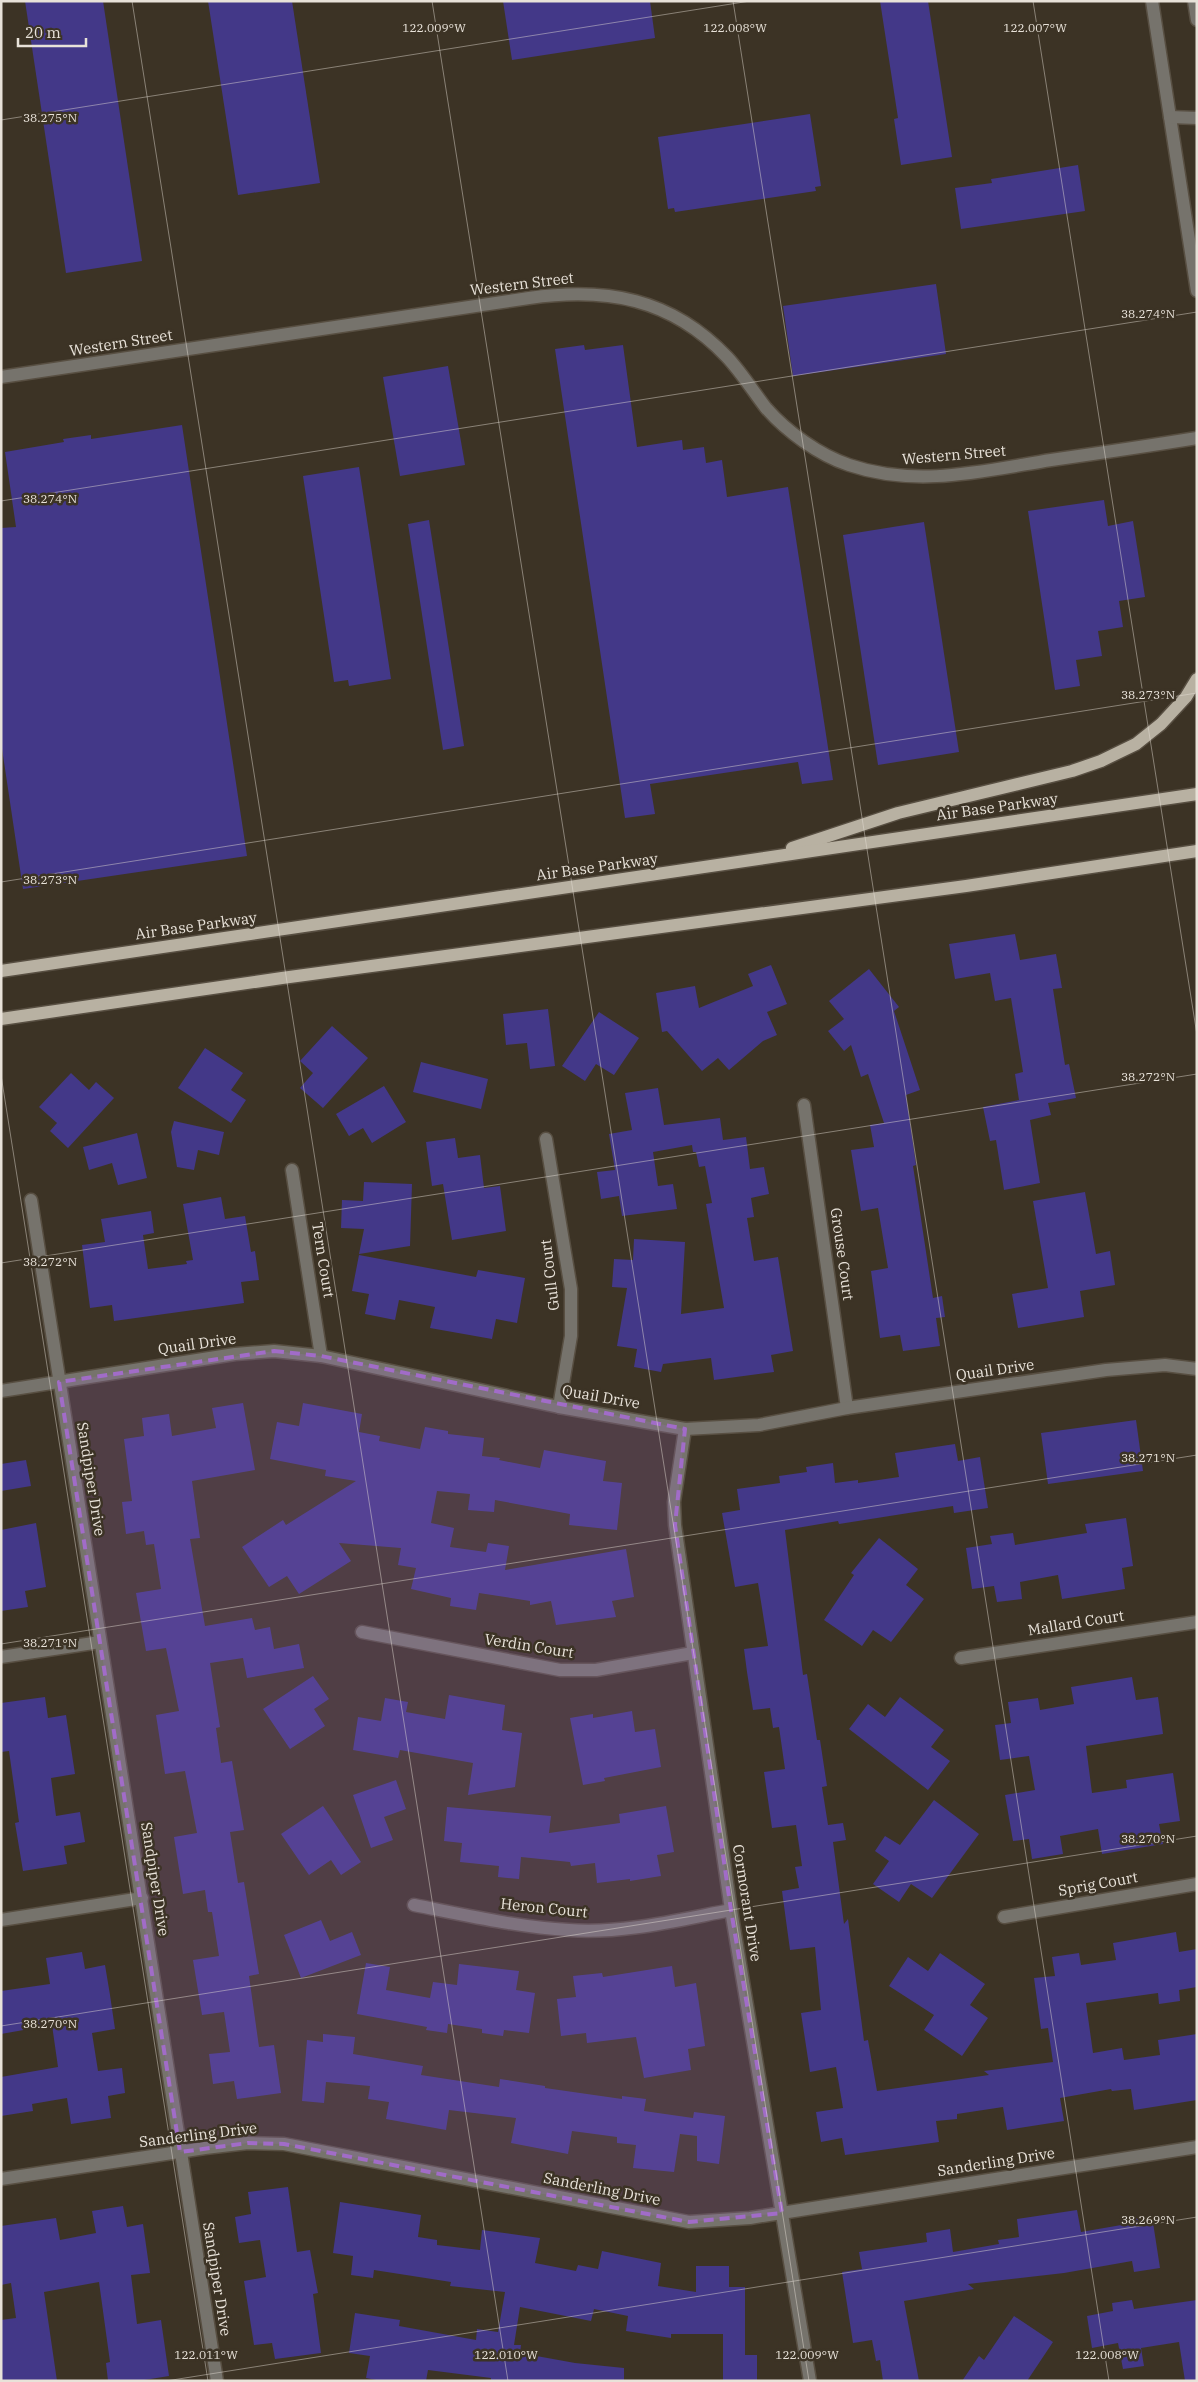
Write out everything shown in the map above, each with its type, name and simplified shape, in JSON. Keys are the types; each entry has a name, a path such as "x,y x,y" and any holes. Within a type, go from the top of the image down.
{"main road":[{"path":"759,859 898,813 1072,771 1101,761 1136,744 1161,724 1186,697 1197,679"},
{"name":"Air Base Parkway","path":"1,971 1197,794"},
{"path":"1,1019 292,977 966,886 1197,852"}],"street":[{"path":"1152,1 1197,291"},
{"path":"1194,1 1197,20"},
{"path":"1170,117 1197,118"},
{"name":"Western Street","path":"1,377 563,293 594,293 624,298 658,309 686,323 727,357 768,409 790,432 847,465 872,472 898,477 954,475 1197,438"},
{"name":"Grouse Court","path":"804,1105 848,1408"},
{"name":"Gull Court","path":"546,1139 571,1289 571,1336 559,1407"},
{"name":"Tern Court","path":"292,1170 321,1356"},
{"name":"Sandpiper Drive","path":"31,1200 217,2381"},
{"name":"Quail Drive","path":"1,1391 235,1354 274,1351 321,1356 559,1407 685,1429 759,1425 848,1408 1106,1370 1165,1365 1197,1369"},
{"name":"Cormorant Drive","path":"685,1429 674,1502 674,1524 732,1910 810,2381"},
{"name":"Mallard Court","path":"961,1658 1197,1622"},
{"name":"Verdin Court","path":"362,1632 560,1670 596,1670 692,1653"},
{"path":"1,1658 100,1642"},
{"name":"Sprig Court","path":"1004,1917 1197,1884"},
{"path":"1,1920 142,1898"},
{"name":"Heron Court","path":"414,1905 511,1923 570,1930 626,1929 732,1910"},
{"name":"Sanderling Drive","path":"1,2179 248,2143 284,2144 689,2222 730,2220 782,2213 1197,2147"}],"highlighted area":[{"path":"274,1351 321,1356 685,1429 675,1525 731,1910 782,2213 689,2222 284,2144 248,2143 180,2152 59,1382"}],"building":[{"path":"25,1 103,1 142,261 66,273"},
{"path":"208,1 292,1 320,183 238,195"},
{"path":"503,1 650,1 655,38 512,60"},
{"path":"880,1 928,1 952,157 901,165 894,119 898,118"},
{"path":"810,114 821,186 815,187 816,191 675,212 674,208 668,209 658,137"},
{"path":"1078,165 1085,211 961,229 955,188 992,183 991,179"},
{"path":"936,284 946,354 793,376 783,306"},
{"path":"584,345 585,350 623,345 637,447 682,440 683,450 704,447 706,463 722,460 727,497 788,487 833,780 802,784 798,762 650,784 655,814 625,818 555,349"},
{"path":"448,366 465,465 400,476 383,377"},
{"path":"182,425 247,856 23,889 1,742 1,528 16,527 5,452 64,442 63,439 91,435 91,439"},
{"path":"359,467 391,679 349,686 348,680 334,682 303,476"},
{"path":"1104,500 1108,526 1133,521 1145,597 1119,601 1123,627 1098,631 1102,656 1076,660 1080,686 1055,690 1028,511"},
{"path":"429,520 464,746 443,750 408,524"},
{"path":"924,522 959,752 878,765 843,535"},
{"path":"1015,934 1020,960 1056,954 1062,988 1053,989 1065,1065 1069,1064 1076,1098 1048,1103 1051,1115 1030,1120 1040,1183 1004,1190 996,1140 990,1141 983,1107 1019,1100 1015,1074 1023,1072 1011,998 995,1001 990,973 955,979 949,944"},
{"path":"771,965 787,1004 767,1012 777,1035 763,1041 729,1070 718,1058 702,1071 667,1031 662,1032 656,993 695,986 699,1008 753,986 748,974"},
{"path":"869,969 899,1007 894,1011 920,1090 906,1095 916,1165 913,1166 933,1298 942,1296 945,1317 936,1318 940,1346 903,1351 900,1335 880,1338 871,1271 888,1268 878,1208 861,1211 851,1150 874,1147 870,1125 884,1123 868,1074 861,1077 851,1045 844,1051 828,1031 844,1019 829,1001"},
{"path":"548,1009 555,1066 530,1069 527,1043 506,1045 503,1014"},
{"path":"599,1012 639,1038 614,1075 596,1064 585,1081 562,1066"},
{"path":"332,1026 368,1058 323,1108 300,1088 313,1073 300,1061"},
{"path":"205,1048 243,1073 231,1090 246,1100 231,1123 178,1088"},
{"path":"421,1062 488,1079 481,1109 413,1092"},
{"path":"71,1073 89,1090 96,1082 114,1098 68,1148 50,1131 57,1123 39,1107"},
{"path":"384,1086 406,1122 372,1143 363,1128 349,1136 336,1114"},
{"path":"658,1088 664,1125 720,1118 723,1140 746,1137 750,1169 764,1167 769,1194 751,1198 754,1217 747,1218 754,1261 778,1257 793,1351 771,1355 774,1372 714,1380 711,1358 663,1364 661,1372 634,1367 637,1349 617,1346 627,1288 612,1287 614,1259 633,1260 634,1239 685,1242 681,1314 724,1308 706,1204 712,1203 705,1166 699,1167 696,1152 693,1152 692,1145 653,1152 658,1186 673,1184 677,1209 622,1216 619,1196 601,1199 597,1172 615,1170 609,1134 632,1130 625,1093"},
{"path":"174,1121 224,1132 219,1155 198,1150 194,1170 177,1167 171,1132"},
{"path":"137,1133 147,1178 118,1185 112,1163 89,1170 83,1147"},
{"path":"455,1138 458,1158 480,1155 484,1188 500,1186 506,1231 452,1240 443,1184 432,1186 426,1142"},
{"path":"364,1182 412,1184 410,1246 359,1254 364,1229 341,1228 342,1200 363,1201"},
{"path":"1085,1192 1096,1254 1110,1251 1115,1285 1080,1291 1084,1317 1018,1328 1012,1294 1048,1288 1033,1201"},
{"path":"221,1197 225,1219 245,1216 251,1252 255,1251 259,1280 241,1282 244,1303 114,1321 112,1305 90,1308 82,1245 105,1242 101,1219 151,1211 154,1233 143,1235 148,1269 187,1264 186,1261 193,1260 183,1204"},
{"path":"359,1255 476,1277 478,1270 525,1278 517,1323 496,1319 492,1339 430,1328 435,1307 399,1300 395,1320 365,1314 369,1294 352,1291"},
{"path":"243,1403 255,1470 192,1481 200,1538 190,1539 205,1626 252,1618 255,1630 270,1627 274,1649 299,1644 304,1668 247,1678 243,1658 210,1663 220,1727 216,1728 221,1763 232,1761 244,1830 230,1832 238,1883 244,1882 259,1974 249,1976 259,2047 274,2045 281,2093 237,2099 234,2081 213,2084 209,2054 230,2052 224,2012 202,2015 193,1960 219,1956 212,1912 208,1912 205,1890 183,1894 174,1837 197,1833 185,1771 165,1774 156,1715 179,1711 166,1648 146,1651 136,1593 161,1589 154,1544 146,1545 144,1531 126,1534 122,1502 132,1501 124,1439 144,1436 142,1418 169,1414 172,1436 216,1428 212,1408"},
{"path":"303,1403 362,1414 359,1432 380,1436 379,1441 420,1449 425,1427 448,1431 448,1434 484,1438 482,1456 500,1458 499,1460 540,1468 544,1450 606,1461 603,1481 622,1483 617,1530 569,1525 570,1514 495,1500 494,1512 468,1510 470,1494 437,1491 431,1523 454,1528 450,1547 486,1552 488,1543 509,1546 505,1570 626,1549 634,1597 612,1601 616,1617 556,1625 551,1601 530,1605 530,1601 479,1593 476,1610 450,1606 451,1598 411,1589 416,1568 398,1565 401,1548 339,1543 351,1561 299,1594 287,1576 269,1587 242,1547 283,1520 286,1525 356,1481 325,1476 326,1470 270,1459 277,1422 299,1426"},
{"path":"1136,1420 1143,1471 1048,1484 1041,1433"},
{"path":"955,1444 958,1461 980,1457 988,1508 954,1513 953,1506 839,1524 838,1521 785,1530 803,1675 807,1674 817,1740 820,1740 827,1786 822,1787 828,1825 843,1823 846,1840 833,1842 844,1924 848,1919 864,2041 868,2040 877,2091 989,2075 984,2071 1053,2062 1048,2028 1041,2029 1034,1978 1055,1976 1052,1957 1079,1953 1081,1965 1116,1960 1113,1943 1176,1932 1179,1952 1197,1949 1197,1987 1179,1990 1180,2001 1159,2004 1158,1993 1086,2003 1093,2053 1122,2048 1124,2060 1160,2055 1158,2040 1197,2034 1197,2100 1134,2110 1131,2089 1112,2091 1111,2089 1060,2098 1064,2121 1007,2130 1003,2107 957,2114 957,2119 936,2121 939,2142 845,2155 842,2138 821,2142 816,2112 843,2108 836,2067 810,2072 801,2013 821,2010 815,1947 790,1950 782,1891 799,1888 795,1867 802,1866 796,1825 772,1828 764,1772 785,1769 779,1727 773,1728 770,1708 753,1710 747,1672 744,1649 768,1646 758,1583 735,1587 722,1513 740,1510 737,1489 780,1483 779,1476 807,1472 806,1467 833,1463 835,1483 858,1480 858,1483 899,1477 895,1453"},
{"path":"26,1460 31,1486 1,1491 1,1464"},
{"path":"1126,1518 1133,1566 1122,1568 1125,1589 1062,1599 1058,1575 1020,1582 1022,1599 997,1602 994,1586 972,1589 966,1548 992,1544 990,1536 1013,1533 1015,1545 1087,1533 1085,1524"},
{"path":"36,1523 46,1587 25,1591 28,1607 1,1611 1,1530"},
{"path":"879,1538 918,1569 906,1585 924,1599 891,1642 873,1630 862,1646 824,1620 854,1575 851,1573"},
{"path":"313,1676 329,1699 314,1709 325,1726 290,1749 263,1709"},
{"path":"1132,1677 1136,1700 1158,1697 1163,1734 1086,1746 1092,1793 1127,1788 1126,1780 1173,1773 1180,1821 1159,1824 1163,1844 1102,1854 1098,1829 1060,1836 1063,1854 1032,1859 1029,1839 1013,1841 1005,1795 1035,1790 1029,1756 1000,1760 995,1725 1011,1723 1008,1702 1038,1698 1040,1710 1074,1704 1071,1687"},
{"path":"449,1695 505,1705 502,1730 522,1733 515,1787 468,1795 473,1763 400,1750 398,1758 353,1750 358,1717 381,1721 385,1698 408,1702 406,1712 445,1719"},
{"path":"45,1697 48,1718 66,1715 75,1774 51,1778 56,1816 80,1812 85,1842 64,1846 67,1864 23,1871 15,1823 19,1822 9,1751 1,1752 1,1703"},
{"path":"900,1697 944,1730 931,1747 950,1761 928,1790 849,1729 868,1704 885,1717"},
{"path":"632,1711 635,1732 655,1729 661,1767 604,1778 605,1781 583,1785 570,1718 593,1714 593,1718"},
{"path":"396,1780 406,1809 384,1817 393,1840 371,1848 353,1795"},
{"path":"934,1800 979,1834 932,1898 911,1884 899,1902 873,1884 889,1861 875,1851 885,1836 900,1845"},
{"path":"323,1806 361,1862 341,1875 331,1860 309,1875 281,1834"},
{"path":"666,1806 674,1852 657,1855 661,1876 630,1881 630,1879 597,1883 595,1863 571,1866 570,1862 521,1857 519,1879 498,1877 499,1866 460,1862 462,1843 444,1841 447,1807 551,1816 549,1833 620,1823 619,1814"},
{"path":"321,1920 330,1941 352,1932 361,1955 301,1978 284,1935"},
{"path":"82,1952 85,1969 105,1965 115,2029 92,2033 98,2071 122,2068 125,2093 108,2096 111,2118 71,2124 67,2098 32,2104 33,2111 1,2116 1,2077 58,2067 52,2025 1,2034 1,1991 50,1984 46,1958"},
{"path":"940,1953 985,1984 970,2005 988,2018 962,2056 924,2030 934,2015 889,1986 908,1957 928,1971"},
{"path":"366,1963 390,1967 386,1990 430,1998 433,1982 457,1985 459,1964 519,1971 516,1990 535,1993 529,2033 504,2030 503,2036 482,2033 482,2029 448,2024 447,2033 426,2030 427,2027 357,2014"},
{"path":"672,1966 675,1987 696,1983 705,2046 688,2049 691,2070 644,2078 636,2037 587,2043 586,2033 561,2036 557,1999 576,1997 573,1976 602,1973 603,1977"},
{"path":"323,2034 355,2037 353,2054 423,2066 421,2075 499,2087 500,2079 545,2086 545,2088 622,2099 622,2096 646,2099 644,2111 693,2118 694,2112 725,2116 719,2164 697,2161 697,2136 680,2134 674,2172 633,2168 636,2145 617,2143 617,2137 572,2131 568,2154 511,2143 516,2118 449,2110 446,2130 386,2119 389,2102 368,2099 370,2086 326,2082 324,2103 302,2101 307,2040 323,2042"},
{"path":"288,2187 297,2252 310,2250 318,2293 313,2294 321,2353 275,2359 272,2343 254,2345 244,2281 266,2277 260,2240 239,2243 235,2217 251,2214 248,2192"},
{"path":"340,2202 421,2215 418,2237 437,2240 437,2245 480,2250 482,2230 540,2238 535,2263 576,2271 578,2265 598,2269 602,2251 661,2263 658,2286 696,2292 696,2266 729,2266 729,2287 745,2287 745,2355 757,2355 757,2381 723,2381 723,2334 671,2334 671,2338 626,2331 628,2316 594,2309 591,2321 520,2307 514,2345 521,2345 520,2353 575,2363 624,2368 624,2381 491,2381 491,2378 428,2370 426,2381 381,2381 366,2378 370,2356 349,2353 355,2313 400,2320 399,2326 476,2340 477,2329 498,2332 505,2292 450,2286 451,2282 374,2270 373,2278 351,2275 353,2256 333,2253"},
{"path":"123,2206 127,2227 143,2224 150,2273 131,2275 137,2324 161,2320 169,2376 138,2381 108,2381 106,2363 110,2362 99,2282 44,2292 57,2381 1,2381 1,2320 16,2318 11,2283 1,2285 1,2226 56,2218 60,2240 96,2233 92,2211"},
{"path":"1077,2210 1081,2232 1127,2224 1126,2219 1152,2216 1160,2268 1134,2272 1132,2261 1064,2273 968,2284 974,2289 904,2301 919,2381 883,2381 880,2360 876,2361 872,2340 853,2343 842,2272 862,2269 859,2252 927,2242 926,2233 950,2229 953,2252 999,2244 998,2240 1019,2237 1017,2219"},
{"path":"1132,2300 1134,2309 1197,2300 1197,2381 1185,2381 1179,2342 1141,2348 1144,2366 1123,2369 1118,2343 1092,2348 1087,2316 1113,2311 1112,2303"},
{"path":"1014,2316 1053,2342 1027,2381 962,2381 979,2356 984,2360"}]}
